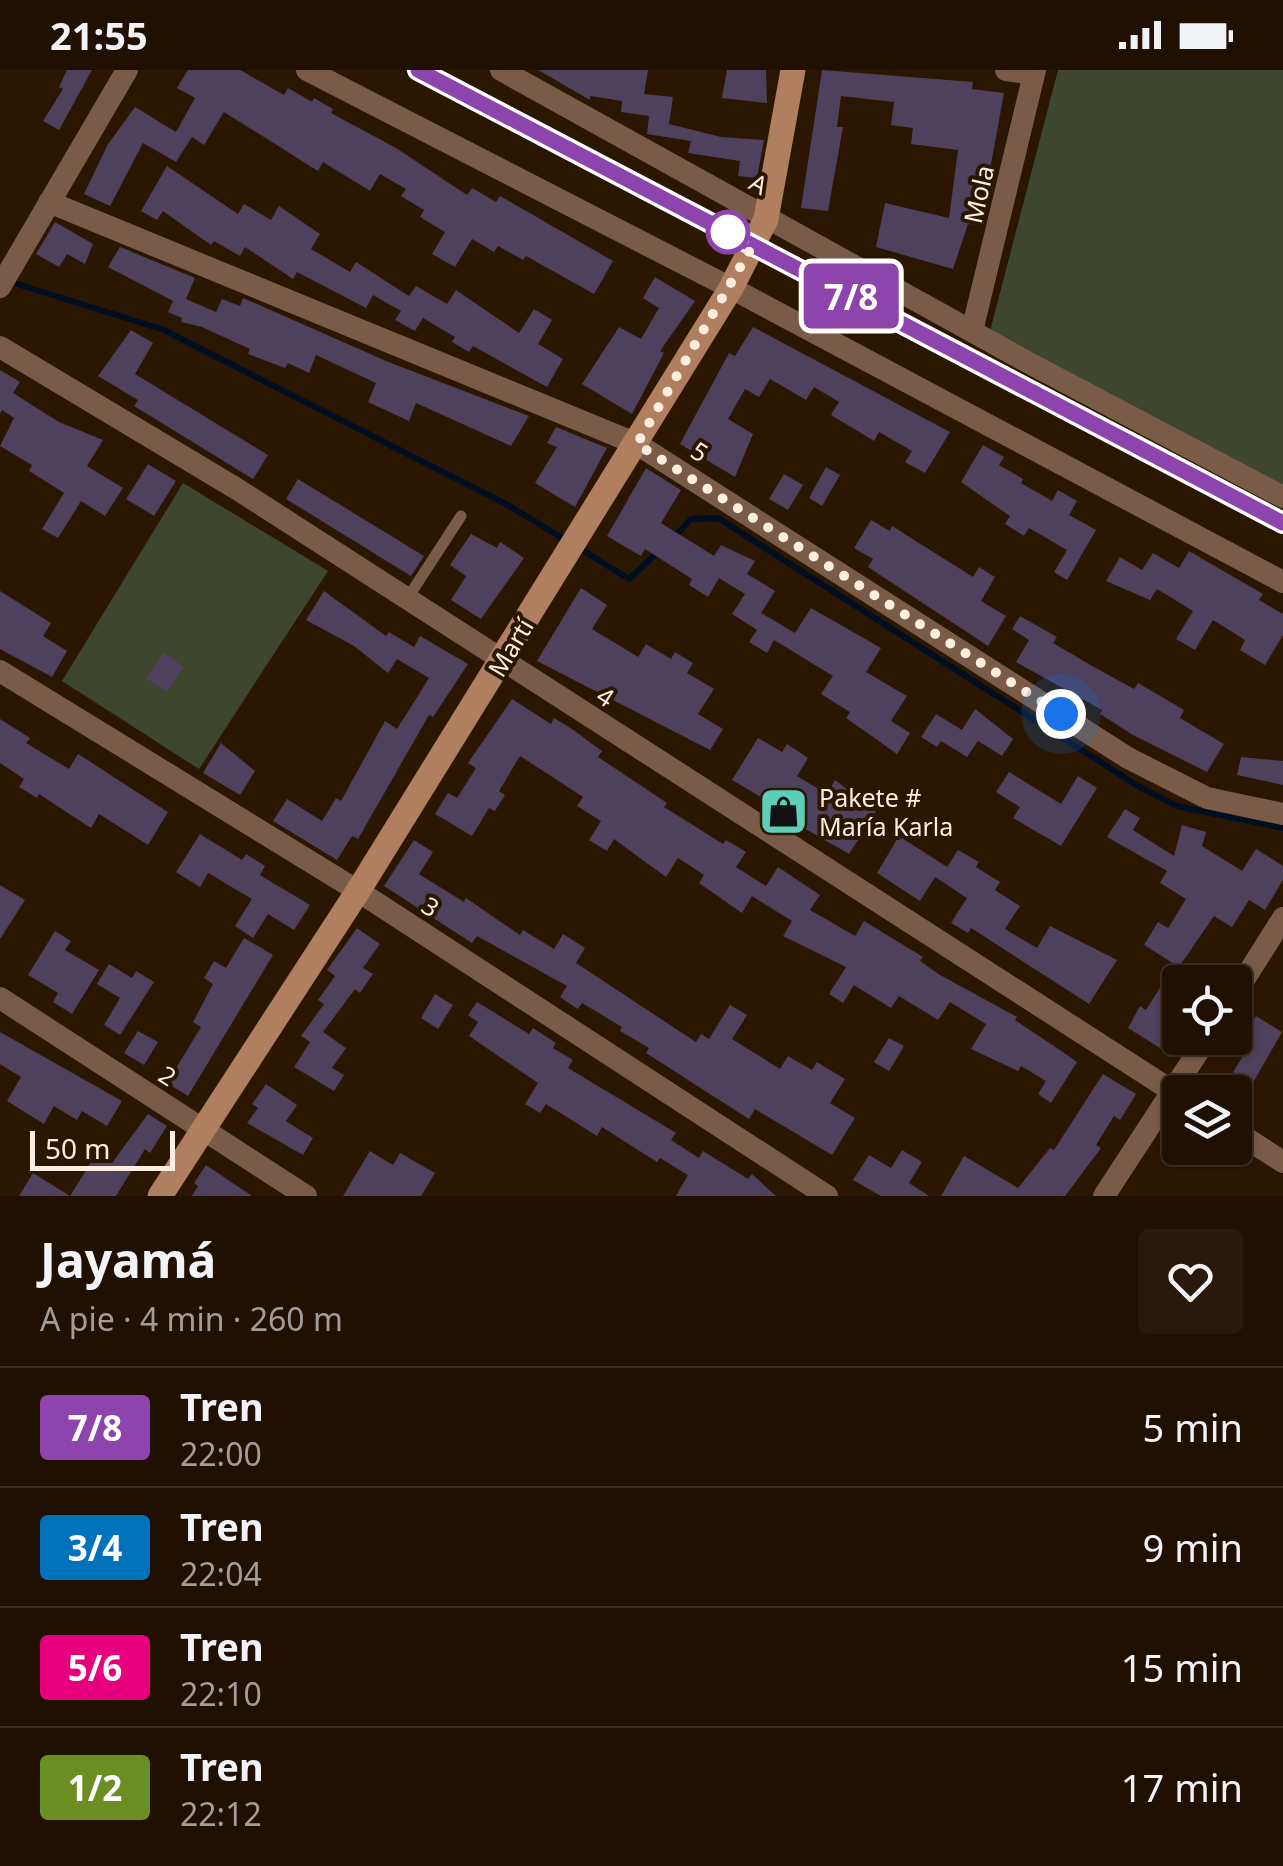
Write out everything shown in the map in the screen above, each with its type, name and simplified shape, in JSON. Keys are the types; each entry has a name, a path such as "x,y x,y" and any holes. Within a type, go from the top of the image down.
{"street":[{"path":"5,278 127,70"},
{"path":"306,70 731,288 1283,582"},
{"name":"Martí","path":"160,1196 358,891 731,288 766,219 793,70"},
{"path":"1006,70 1034,72"},
{"name":"Mola","path":"972,331 1034,72"},
{"name":"A","path":"515,74 766,219 1283,496"},
{"name":"5","path":"49,202 637,444 1128,758 1207,798 1283,814"},
{"name":"4","path":"0,348 237,488 501,662 1162,1085"},
{"name":"3","path":"0,671 358,891 827,1196"},
{"path":"1252,967 1283,918"},
{"name":"2","path":"0,998 306,1196"},
{"path":"1104,1196 1162,1114"},
{"path":"1252,1142 1283,1162"}],"lane":[{"path":"407,598 461,516"}],"green space":[{"path":"1058,70 1283,70 1283,496 988,339"},
{"path":"183,483 328,571 199,769 62,681"}],"building":[{"path":"67,70 92,70 59,130 43,121 63,89 59,87"},
{"path":"188,70 240,70 284,95 288,88 312,102 314,98 333,109 331,113 396,148 467,195 472,188 496,202 500,196 613,261 594,294 526,256 523,260 498,246 494,252 472,239 455,267 432,254 445,232 420,217 424,210 401,196 406,189 380,174 370,191 323,162 318,171 224,112 204,145 192,137 176,162 143,143 110,206 84,194 108,144 135,107 176,132 195,98 177,88"},
{"path":"538,70 648,70 644,94 673,97 669,124 721,137 764,140 757,178 738,176 740,161 688,153 691,141 647,134 649,116 621,112 622,101 590,96 590,100"},
{"path":"727,70 766,70 767,103 722,98"},
{"path":"822,70 973,82 972,89 1004,93 980,225 968,224 953,269 876,247 885,203 949,218 958,150 911,144 913,128 891,125 894,102 841,96 837,127 843,127 828,211 801,208"},
{"path":"167,166 238,214 244,204 271,220 279,206 320,234 311,249 350,272 356,262 409,296 416,286 447,304 456,290 519,333 534,309 552,320 538,344 563,359 547,387 473,346 469,352 452,342 455,337 423,318 415,331 395,320 401,311 373,295 366,308 297,272 293,279 245,247 240,256 214,241 211,245 163,211 157,220 141,211"},
{"path":"55,222 93,244 85,264 67,254 59,267 36,254"},
{"path":"120,247 195,278 186,299 216,312 222,299 240,306 243,298 386,361 529,416 511,446 416,403 409,421 368,402 376,383 316,355 309,373 288,363 285,368 248,354 250,349 202,327 181,322 182,318 168,312 173,301 108,267"},
{"path":"655,277 695,301 660,351 664,353 632,414 582,384 619,327 641,339 659,308 643,298"},
{"path":"753,327 950,432 925,473 905,462 912,451 879,432 874,441 831,415 839,402 814,387 806,400 770,379 759,397 745,389 728,419 753,434 735,477 680,444 729,353 735,356"},
{"path":"131,330 153,343 135,374 268,455 253,479 134,406 138,400 98,376"},
{"path":"0,370 20,382 13,393 59,422 103,440 87,466 123,488 105,516 81,501 58,538 42,529 64,493 29,471 32,465 0,446 14,418 2,410 0,414"},
{"path":"556,427 607,448 575,507 535,483 557,447 547,443"},
{"path":"983,445 1004,457 999,465 1023,479 1021,483 1052,501 1058,490 1077,501 1069,515 1096,530 1067,580 1054,572 1067,550 1029,528 1024,536 1005,524 1010,516 961,482"},
{"path":"148,464 176,481 154,516 126,499"},
{"path":"826,467 840,475 822,506 809,498"},
{"path":"646,468 681,490 661,523 714,556 721,545 755,561 747,574 775,591 761,613 795,633 811,608 881,648 866,672 907,696 891,721 910,733 897,754 846,718 850,712 821,694 833,676 774,640 767,653 749,642 757,630 732,614 745,594 719,578 708,597 689,585 692,579 645,549 641,556 607,536"},
{"path":"784,474 803,485 788,510 769,499"},
{"path":"298,479 424,556 411,576 286,499"},
{"path":"871,520 890,531 892,526 973,577 979,567 995,577 981,601 1006,616 988,646 868,567 873,559 854,548"},
{"path":"471,534 497,548 500,542 524,558 481,619 451,600 466,576 450,565"},
{"path":"1189,551 1263,594 1259,600 1283,614 1283,635 1265,665 1240,650 1245,640 1213,620 1195,650 1176,639 1193,611 1157,589 1150,600 1106,581 1120,557 1142,570 1153,553 1179,568"},
{"path":"581,588 607,605 592,629 638,657 646,644 671,659 675,652 693,663 687,673 714,689 698,714 723,729 710,750 537,661"},
{"path":"0,591 51,623 43,636 67,651 52,677 0,649"},
{"path":"324,591 386,636 389,632 414,647 420,636 468,664 433,717 429,715 358,839 352,836 337,860 273,821 287,799 322,821 336,798 341,801 385,721 397,729 429,678 397,659 388,673 354,646 306,620"},
{"path":"1020,616 1057,637 1053,643 1094,667 1134,689 1138,683 1184,710 1180,718 1224,744 1207,772 1133,735 1100,714 1102,710 1016,662 1029,640 1012,629"},
{"path":"164,653 184,667 166,692 146,678"},
{"path":"512,699 551,724 554,718 572,729 602,751 598,757 667,803 664,807 723,844 726,840 746,852 736,867 766,886 778,867 820,895 810,910 855,936 864,921 923,957 920,961 940,975 1017,1017 1015,1020 1077,1062 1051,1103 1038,1094 1046,1081 1021,1066 1018,1071 971,1049 986,1024 950,1002 938,1020 899,996 891,1008 854,985 843,1003 829,994 846,967 783,936 792,921 752,896 742,913 699,883 704,875 678,858 666,877 614,839 607,851 589,840 601,821 577,806 583,797 520,756 499,791 505,795 495,811 489,808 472,836 435,814 448,793 457,798 476,768 468,763"},
{"path":"975,709 1013,739 1002,756 978,741 967,757 941,741 937,747 921,737 936,714 962,730"},
{"path":"0,719 30,738 26,743 69,769 78,754 168,812 148,845 99,814 91,828 39,794 37,798 19,787 24,779 0,763"},
{"path":"758,738 782,752 787,744 808,758 797,776 827,794 835,780 876,812 849,854 781,815 784,811 732,780"},
{"path":"221,743 255,771 240,795 203,773"},
{"path":"1241,757 1283,761 1283,785 1237,775"},
{"path":"1009,772 1061,804 1078,776 1097,788 1061,846 1013,818 1020,807 996,792"},
{"path":"1125,809 1140,818 1133,830 1174,856 1182,825 1206,832 1202,846 1242,871 1256,849 1283,866 1283,880 1265,910 1249,900 1232,927 1214,916 1180,965 1176,965 1144,945 1158,922 1168,928 1186,899 1160,883 1167,871 1107,837"},
{"path":"200,834 242,860 246,854 265,866 260,875 310,905 294,930 268,914 253,938 235,926 252,899 208,873 200,887 176,872"},
{"path":"899,836 947,867 958,850 979,862 976,867 1000,882 995,890 1020,906 1005,929 1037,948 1050,926 1117,960 1089,1004 971,928 968,933 951,923 967,898 935,877 920,901 877,873"},
{"path":"414,840 433,852 419,874 464,902 466,898 520,935 523,930 554,949 563,934 585,948 576,963 696,1042 701,1034 709,1039 730,1005 747,1015 732,1039 780,1069 788,1056 812,1070 817,1062 845,1079 830,1103 855,1118 832,1155 755,1109 749,1119 646,1053 649,1048 620,1031 622,1027 582,1003 578,1009 560,997 567,986 477,936 472,943 384,886"},
{"path":"0,885 25,900 0,939"},
{"path":"357,928 380,944 363,968 373,974 360,993 355,989 323,1032 346,1048 332,1068 344,1075 334,1091 294,1067 310,1042 301,1036 324,1004 318,1000 335,976 327,970"},
{"path":"55,931 71,941 65,950 99,970 72,1014 53,1002 58,993 28,975"},
{"path":"244,938 273,955 188,1096 167,1083 201,1027 193,1022 213,984 204,978 214,961 226,968"},
{"path":"109,964 132,978 136,971 154,982 120,1035 104,1025 120,998 97,984"},
{"path":"1162,987 1162,1049 1128,1028 1140,1006 1146,1010"},
{"path":"435,994 453,1005 438,1029 421,1018"},
{"path":"477,1002 529,1034 533,1028 556,1043 553,1048 573,1060 568,1068 676,1133 671,1140 699,1158 703,1151 748,1179 752,1174 776,1196 676,1196 688,1175 660,1158 657,1162 602,1127 597,1136 546,1104 540,1113 525,1104 538,1083 469,1036 478,1022 468,1015"},
{"path":"1256,1016 1282,1032 1252,1084 1252,1075 1231,1075 1244,1055 1252,1055 1252,1022"},
{"path":"138,1031 158,1042 144,1065 124,1053"},
{"path":"0,1032 122,1101 107,1126 82,1111 77,1120 54,1106 44,1124 7,1101 21,1077 0,1064"},
{"path":"889,1038 904,1046 889,1071 874,1062"},
{"path":"1103,1074 1136,1094 1120,1120 1114,1116 1096,1145 1101,1148 1065,1196 941,1196 964,1156 1018,1188 1050,1148 1054,1150"},
{"path":"266,1084 297,1105 286,1121 313,1138 303,1155 247,1123 258,1108 252,1104"},
{"path":"148,1114 167,1126 150,1153 145,1149 116,1196 70,1196 96,1154 112,1163"},
{"path":"902,1150 922,1162 909,1183 929,1196 881,1196 853,1180 869,1155 891,1168"},
{"path":"370,1151 393,1165 400,1153 435,1173 421,1196 343,1196"},
{"path":"206,1165 252,1196 192,1196 198,1186 194,1183"},
{"path":"33,1173 70,1196 19,1196"}],"waterway":[{"path":"11,282 164,330 506,504 569,542"},
{"path":"674,537 691,519 718,518 1138,786 1177,806 1283,828"},
{"path":"579,548 629,579 658,552"}],"railway":[{"path":"418,70 1283,523"}],"train":[{"name":"7/8","path":"418,70 1283,523"}],"place":[{"name":"Pakete # María Karla","path":"784,811"}],"route":[{"path":"728,232 753,245 637,444 1061,714"}]}
